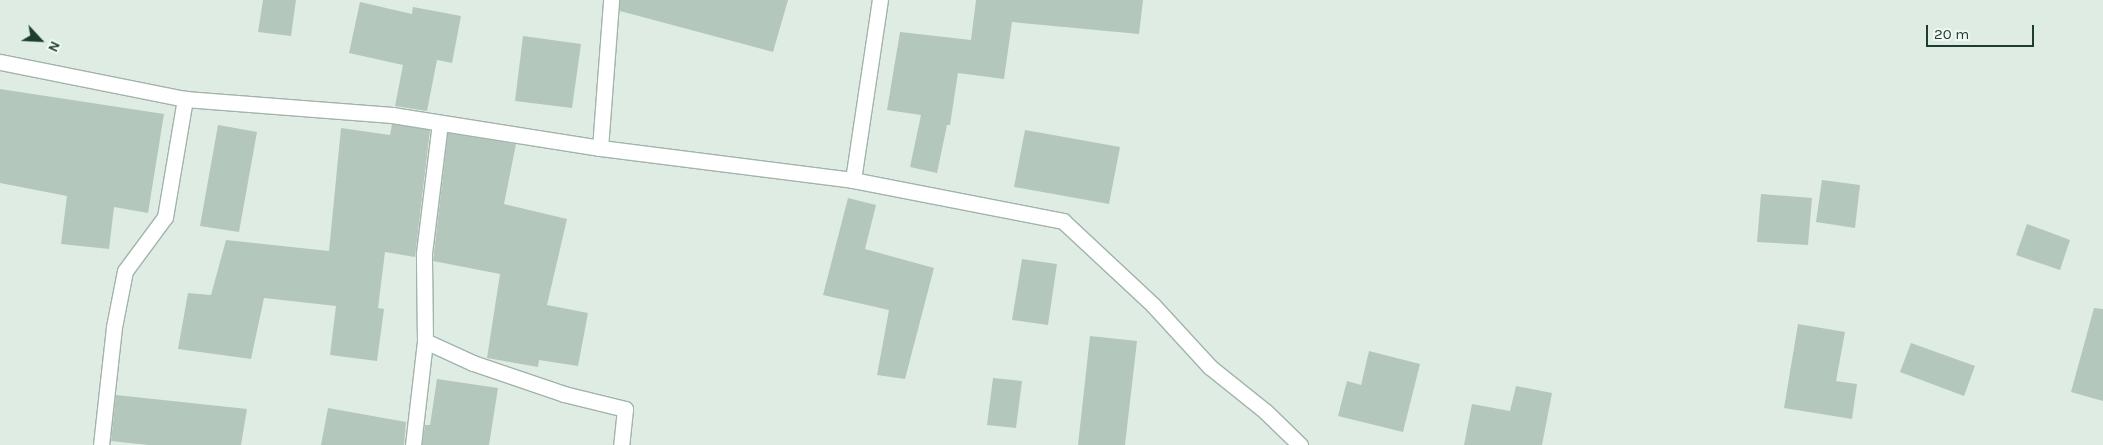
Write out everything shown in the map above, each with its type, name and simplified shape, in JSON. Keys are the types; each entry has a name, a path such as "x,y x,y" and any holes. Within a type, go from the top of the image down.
{"street":[{"path":"600,148 612,0"},
{"path":"853,180 880,0"},
{"path":"0,62 185,99 392,115 600,148 853,180 1063,221 1152,305 1210,367 1265,411 1300,445"},
{"path":"101,445 114,327 125,271 165,217 185,99"},
{"path":"413,445 425,341 424,253 440,123"},
{"path":"425,341 482,366 564,394 625,409 621,445"}],"building":[{"path":"263,0 296,0 291,36 258,32"},
{"path":"620,0 788,0 773,52 620,11"},
{"path":"976,0 1143,0 1139,34 1012,22 1004,79 958,73 950,125 947,125 937,173 910,167 921,115 887,110 900,32 971,40"},
{"path":"360,2 412,14 413,7 461,16 452,63 437,60 427,111 395,106 403,65 349,53"},
{"path":"523,36 581,44 572,108 515,101"},
{"path":"0,89 164,114 148,213 114,207 109,249 61,244 67,196 0,183"},
{"path":"392,124 430,130 415,257 385,252 378,308 384,309 377,361 330,355 336,306 264,298 251,359 178,349 188,293 211,295 226,240 329,251 341,128 390,135"},
{"path":"218,125 257,132 239,232 200,226"},
{"path":"1025,130 1120,147 1109,204 1014,187"},
{"path":"448,133 516,144 504,204 567,219 547,305 588,313 578,366 539,360 538,367 487,358 500,274 433,261"},
{"path":"1822,180 1860,185 1855,228 1816,222"},
{"path":"1761,194 1812,198 1808,245 1757,242"},
{"path":"848,198 876,205 865,249 934,268 905,379 877,375 889,310 823,295"},
{"path":"2027,224 2070,240 2060,270 2016,255"},
{"path":"1022,259 1057,264 1048,325 1012,320"},
{"path":"2094,308 2103,309 2103,401 2071,392"},
{"path":"1798,324 1845,332 1836,381 1857,384 1852,419 1784,408"},
{"path":"1090,336 1137,341 1125,445 1078,445"},
{"path":"1911,343 1975,366 1964,396 1900,372"},
{"path":"1369,351 1420,364 1403,432 1338,416 1347,381 1361,385"},
{"path":"993,378 1022,381 1016,428 987,425"},
{"path":"437,379 498,388 489,445 422,445 425,425 430,425"},
{"path":"1516,386 1552,393 1542,445 1464,445 1472,404 1510,411"},
{"path":"116,395 247,409 241,445 149,445 111,441"},
{"path":"328,408 406,422 404,445 321,445"}]}
